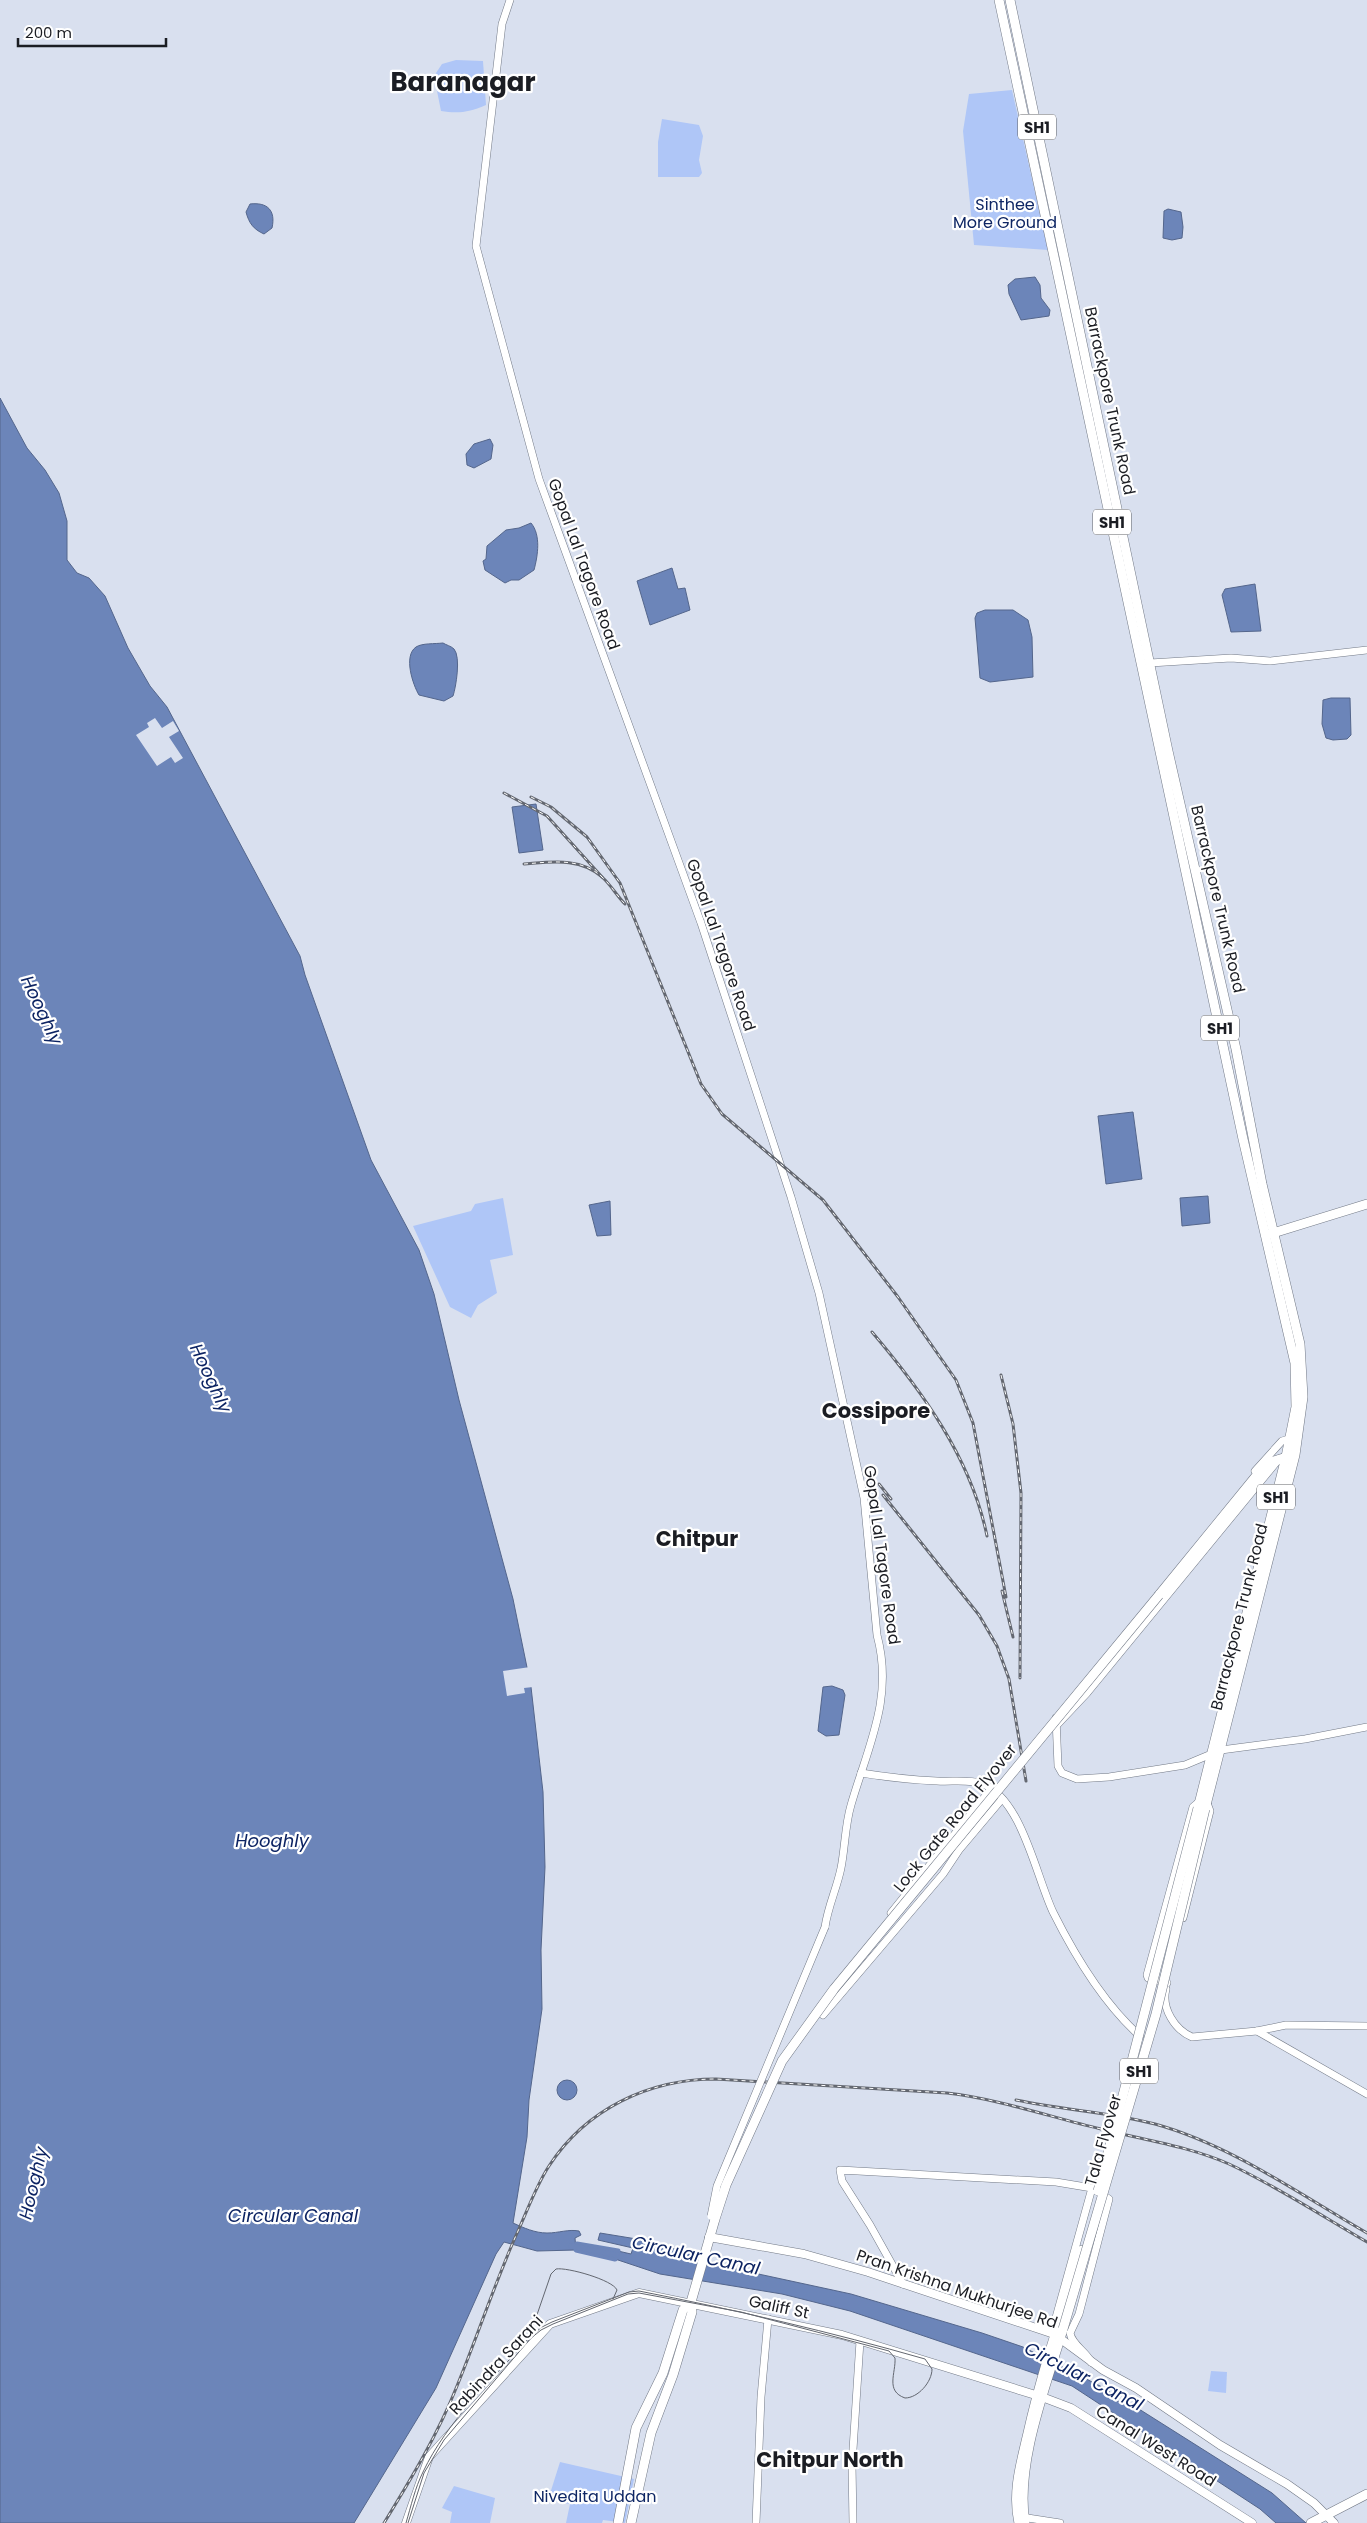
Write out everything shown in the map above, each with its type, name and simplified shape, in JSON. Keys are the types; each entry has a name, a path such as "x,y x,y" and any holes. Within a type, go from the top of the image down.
{"main road":[{"name":"Barrackpore Trunk Road","path":"999,0 1264,1236 1295,1363 1294,1438"},
{"name":"Barrackpore Trunk Road","path":"1010,0 1150,663 1237,1054 1252,1138 1300,1344 1302,1397 1294,1438 1287,1457 1210,1755 1203,1805"},
{"path":"1226,1056 1237,1054"},
{"path":"1264,1236 1367,1204"},
{"name":"Barrackpore Trunk Road","path":"1203,1805 1221,1750 1287,1457"},
{"name":"Lock Gate Road Flyover","path":"632,2523 651,2433 673,2375 692,2312 691,2302 694,2286 706,2249 713,2218 726,2185 789,2049 834,1990 1046,1730 1267,1465 1287,1457"},
{"name":"Tala Flyover","path":"1059,2332 1203,1805"},
{"name":"Tala Flyover","path":"1059,2332 1156,2014 1203,1805"},
{"name":"Pran Krishna Mukhurjee Rd","path":"709,2235 804,2254 1038,2328 1059,2332 1091,2362 1136,2388 1220,2445 1287,2484 1326,2520"},
{"name":"Rabindra Sarani","path":"406,2523 429,2458 550,2324 639,2293 691,2302"},
{"path":"618,2523 636,2428 663,2373 683,2310 691,2302"},
{"name":"Galiff St","path":"691,2302 860,2341 1039,2396"},
{"name":"SH1","path":"1022,2520 1025,2474 1039,2396 1059,2332"},
{"name":"Canal West Road","path":"1039,2396 1071,2408 1252,2523"},
{"path":"1326,2520 1367,2494"},
{"path":"1311,2523 1326,2520 1367,2500"}],"street":[{"name":"Gopal Lal Tagore Road","path":"510,0 502,24 476,246 539,479 701,923 791,1197 819,1293 864,1498 877,1635 883,1656 882,1688 874,1737 849,1814 841,1870 828,1908 825,1927 717,2186 713,2218"},
{"path":"1150,663 1231,658 1270,661 1367,650"},
{"path":"1294,1438 1282,1441 1269,1453 1056,1714 1058,1766 1062,1773 1077,1779 1109,1777 1185,1765 1221,1750 1305,1739 1367,1727"},
{"path":"1055,1727 1087,1693 1287,1457"},
{"path":"862,1774 981,1783 1002,1799 1019,1827 1044,1891 1076,1953 1126,2023 1140,2036"},
{"path":"991,1789 824,1997 823,2015 943,1874 959,1850 1002,1799"},
{"path":"1167,1983 1148,1978 1147,1975 1193,1807 1203,1805 1210,1811 1167,1983 1164,1995 1166,2008 1174,2022 1188,2035 1209,2036 1257,2031 1286,2025 1367,2026"},
{"path":"1257,2031 1367,2094"},
{"path":"903,2284 870,2224 842,2181 840,2170 1056,2182 1092,2188 1109,2199 1079,2314 1070,2333 1074,2342 1088,2354 1091,2362"},
{"path":"1038,2328 1055,2321 1092,2188"},
{"path":"756,2523 761,2397 768,2319"},
{"path":"853,2523 852,2465 860,2341"},
{"path":"1022,2520 1060,2523"}],"green space":[{"path":"456,60 483,61 486,105 464,112 441,111 434,76 442,64"},
{"name":"Sinthee More Ground","path":"1012,90 1048,250 974,245 963,131 969,94"},
{"path":"662,119 699,125 703,136 699,160 702,173 699,177 658,177 658,142"},
{"path":"503,1198 513,1255 490,1260 497,1293 478,1305 471,1318 450,1307 413,1226 471,1211 475,1204"},
{"path":"1211,2371 1227,2372 1226,2393 1208,2391"},
{"name":"Nivedita Uddan","path":"560,2462 634,2479 625,2523 603,2520 602,2523 566,2523 570,2504 548,2500"},
{"path":"454,2486 495,2498 490,2523 450,2523 452,2512 442,2508"}],"water":[{"path":"250,204 261,204 269,208 273,216 272,228 264,234 254,228 249,219 246,212"},
{"path":"1168,209 1181,212 1182,238 1172,240 1163,238 1164,211"},
{"path":"1035,277 1040,285 1041,298 1050,310 1049,316 1021,320 1009,294 1008,285 1015,279"},
{"name":"Hooghly","path":"0,398 27,448 45,470 59,493 67,521 67,560 77,573 89,578 105,596 128,648 150,686 167,707 300,956 305,975 371,1160 419,1250 434,1294 459,1400 513,1599 531,1687 543,1792 545,1867 541,1950 542,2009 529,2100 527,2137 513,2223 543,2233 579,2231 581,2235 575,2238 576,2250 537,2251 504,2242 496,2254 436,2388 354,2523 0,2523"},
{"path":"490,439 493,445 491,459 474,468 467,465 466,454 474,444"},
{"path":"531,523 537,539 534,570 519,580 511,580 505,583 485,570 483,561 486,559 487,546 506,530 519,528"},
{"path":"672,568 678,589 685,588 690,610 650,625 637,581"},
{"path":"1255,584 1261,631 1231,632 1222,595 1225,589"},
{"path":"985,610 1013,610 1028,620 1032,637 1033,677 990,682 980,678 975,618 977,613"},
{"path":"443,643 454,649 458,665 453,696 444,701 419,695 410,671 410,657 416,647 425,644"},
{"path":"1350,698 1351,735 1347,739 1333,740 1326,738 1322,724 1323,700"},
{"path":"536,804 543,850 519,853 512,807"},
{"path":"1133,1112 1142,1179 1106,1184 1098,1116"},
{"path":"1208,1196 1210,1223 1182,1226 1180,1198"},
{"path":"610,1201 611,1235 597,1236 589,1205"},
{"path":"832,1686 843,1690 845,1695 839,1735 826,1736 818,1731 823,1687"},
{"path":"567,2080 574,2083 577,2090 574,2097 567,2100 560,2097 557,2090 560,2083"},
{"path":"600,2233 655,2242 726,2267 851,2294 1023,2347 1108,2390 1117,2401 1131,2404 1272,2493 1306,2523 1276,2523 1260,2509 1072,2386 850,2311 782,2294 660,2274 615,2259 618,2251 631,2254 633,2248 598,2240"}],"pier":[{"path":"155,718 162,728 173,721 179,731 169,737 183,758 175,763 171,757 157,766 136,735 149,727 147,723"},
{"path":"530,1667 533,1687 524,1688 525,1693 507,1696 503,1671"}],"waterway":[{"name":"Circular Canal","path":"577,2244 618,2251 615,2259 576,2250 577,2244"},
{"name":"Circular Canal","path":"571,2246 621,2256"}],"tram line":[{"path":"529,2338 551,2274 556,2269 579,2272 607,2282 617,2290 613,2299"},
{"path":"406,2523 420,2478 444,2435 529,2338 540,2328 552,2322 629,2292 639,2291 675,2298 711,2306 747,2314 783,2322 890,2349 925,2359 932,2369 927,2384 915,2395 905,2398 899,2395 893,2386 895,2358 889,2351 741,2312 639,2293 628,2294 553,2324 541,2330 530,2339 444,2440 424,2473 408,2523"}],"railway":[{"path":"504,793 547,816 602,877"},
{"path":"531,797 551,807 587,837 620,883 701,1084 722,1114 823,1200 898,1297 956,1380 973,1423 1006,1597"},
{"path":"524,864 565,862 584,866 602,877 625,904"},
{"path":"872,1332 926,1402 957,1453 980,1507 987,1536"},
{"path":"1001,1375 1013,1424 1021,1493 1020,1678"},
{"path":"879,1484 891,1499"},
{"path":"883,1495 979,1615 997,1646 1009,1679 1026,1781"},
{"path":"1002,1591 1013,1637"},
{"path":"384,2523 424,2456 450,2404 494,2289 544,2174 564,2146 581,2128 600,2113 643,2091 691,2080 716,2079 947,2093 986,2099 1182,2148 1229,2164 1264,2182 1367,2242"},
{"path":"1016,2100 1138,2120 1183,2133 1238,2157 1367,2233"}],"district":[{"name":"Baranagar","path":"463,82"},
{"name":"Cossipore","path":"876,1410"},
{"name":"Chitpur","path":"697,1538"},
{"name":"Chitpur North","path":"830,2459"}]}
